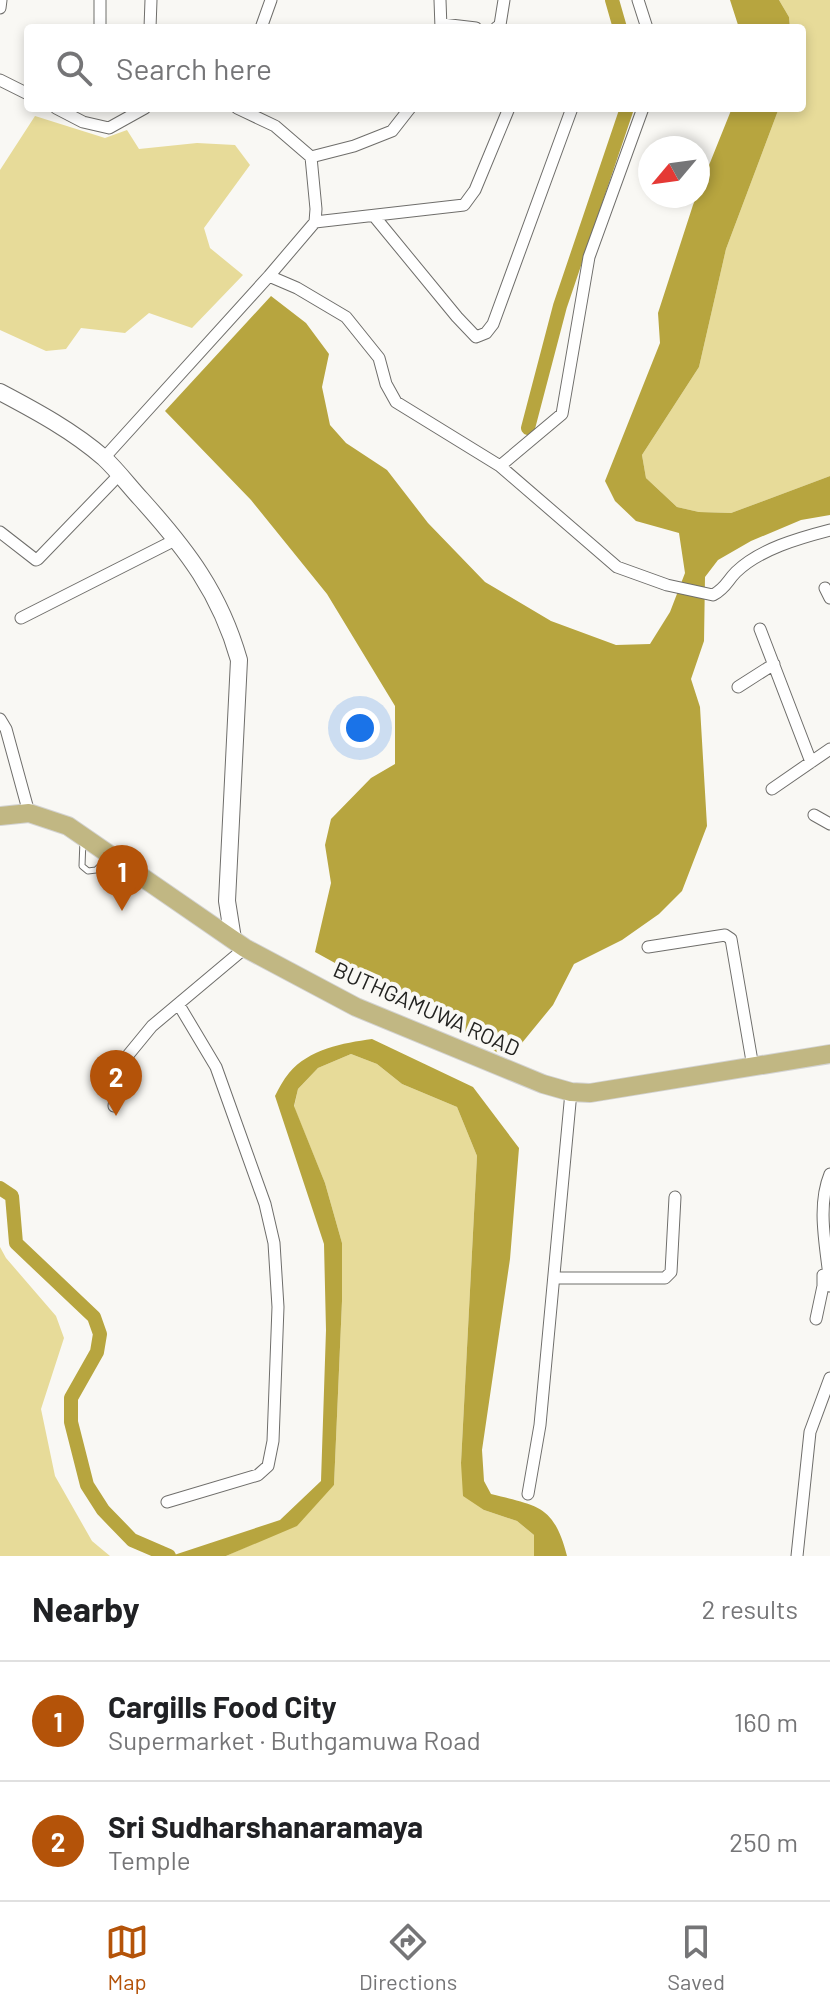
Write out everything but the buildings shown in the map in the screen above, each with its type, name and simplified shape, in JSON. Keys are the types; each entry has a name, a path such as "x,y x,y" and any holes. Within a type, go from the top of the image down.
{"main road":[{"name":"BUTHGAMUWA ROAD","path":"0,816 29,813 68,826 239,943 356,1007 543,1084 571,1092 590,1093 830,1054"}],"street":[{"path":"0,8 1,0"},
{"path":"100,0 100,24"},
{"path":"150,24 151,0"},
{"path":"262,24 271,0"},
{"path":"440,0 442,24"},
{"path":"500,24 504,0"},
{"path":"638,0 646,24"},
{"path":"0,80 24,92"},
{"path":"64,112 83,122 109,128 137,112"},
{"path":"83,122 87,112"},
{"path":"104,458 315,222 311,157 275,126 245,112"},
{"path":"311,157 354,146 392,131 407,112"},
{"path":"315,222 464,205 475,190 507,112"},
{"path":"374,216 476,337 486,333 493,324 571,112"},
{"path":"500,466 562,414 589,257 642,112"},
{"path":"269,276 297,288 346,317 379,358 386,384 396,402 500,466 617,567 667,585 713,595 723,589 736,572 765,552 792,539 830,530"},
{"path":"0,392 42,414 104,458 177,539 213,594 230,629 239,660 227,901 239,943 179,1005 152,1026 120,1065 114,1106"},
{"path":"0,532 36,560 119,475"},
{"path":"21,618 177,539"},
{"path":"760,629 811,762"},
{"path":"738,687 774,664"},
{"path":"0,719 6,729 29,813"},
{"path":"772,789 830,749"},
{"path":"814,815 830,824"},
{"path":"201,918 227,901"},
{"path":"648,947 725,935 731,939 753,1067"},
{"path":"167,1502 258,1475 268,1466 273,1441 278,1307 274,1243 265,1204 216,1067 179,1005"},
{"path":"528,1494 540,1425 571,1092"},
{"path":"830,1174 824,1189 830,1286"},
{"path":"555,1278 665,1278 671,1272 675,1197"},
{"path":"824,1215 830,1231"},
{"path":"816,1319 823,1286 821,1225 824,1215"},
{"path":"797,1556 810,1432 830,1378"}],"lane":[{"path":"84,836 81,860 88,871 96,870 111,855"}],"shaded area":[{"path":"730,0 779,0 790,24 738,24"},
{"path":"779,0 830,0 830,476 731,513 699,512 677,507 646,478 642,455 699,367 726,249 777,112 806,112 806,24 790,24"},
{"path":"730,112 777,112 726,249 699,367 642,455 646,478 677,507 699,512 731,513 830,476 830,515 801,520 751,541 718,560 705,577 704,641 691,679 700,707 707,826 682,891 659,914 622,940 574,964 553,1005 517,1049 502,1055 315,952 331,883 325,845 331,819 371,778 395,764 395,706 327,594 251,500 165,411 271,296 306,323 329,354 322,387 330,425 346,443 387,470 428,523 485,582 551,621 616,645 650,644 670,612 685,573 679,533 636,521 615,501 605,481 660,343 658,313 692,208 710,208 710,163"},
{"path":"35,116 105,138 127,130 139,149 197,143 235,145 250,165 204,228 210,248 243,275 192,328 149,313 125,333 81,328 66,349 46,351 0,330 0,170"},
{"path":"372,1039 473,1087 519,1148 510,1259 482,1450 484,1481 491,1494 532,1505 550,1517 567,1556 534,1556 534,1535 517,1521 484,1510 463,1496 461,1463 477,1156 457,1107 402,1084 377,1064 351,1054 318,1068 298,1089 294,1106 325,1183 342,1243 334,1485 297,1526 226,1556 171,1556 280,1520 321,1481 326,1330 324,1244 275,1096 289,1073 306,1058 338,1045"},
{"path":"351,1054 377,1064 402,1084 457,1107 477,1156 461,1463 484,1510 517,1521 534,1535 534,1556 226,1556 255,1543 334,1485 342,1243 325,1183 294,1107 298,1089 318,1068"},
{"path":"0,1247 56,1316 64,1338 41,1409 55,1476 92,1541 110,1556 0,1556"}],"waterway":[{"path":"612,0 619,24"},
{"path":"528,428 560,306 626,112"},
{"path":"0,1188 12,1196 16,1243 94,1317 100,1334 97,1352 71,1398 71,1422 87,1485 103,1510 132,1540 169,1556"}],"place":[{"name":"Cargills Food City","path":"122,911"},
{"name":"Sri Sudharshanaramaya","path":"116,1116"}]}
